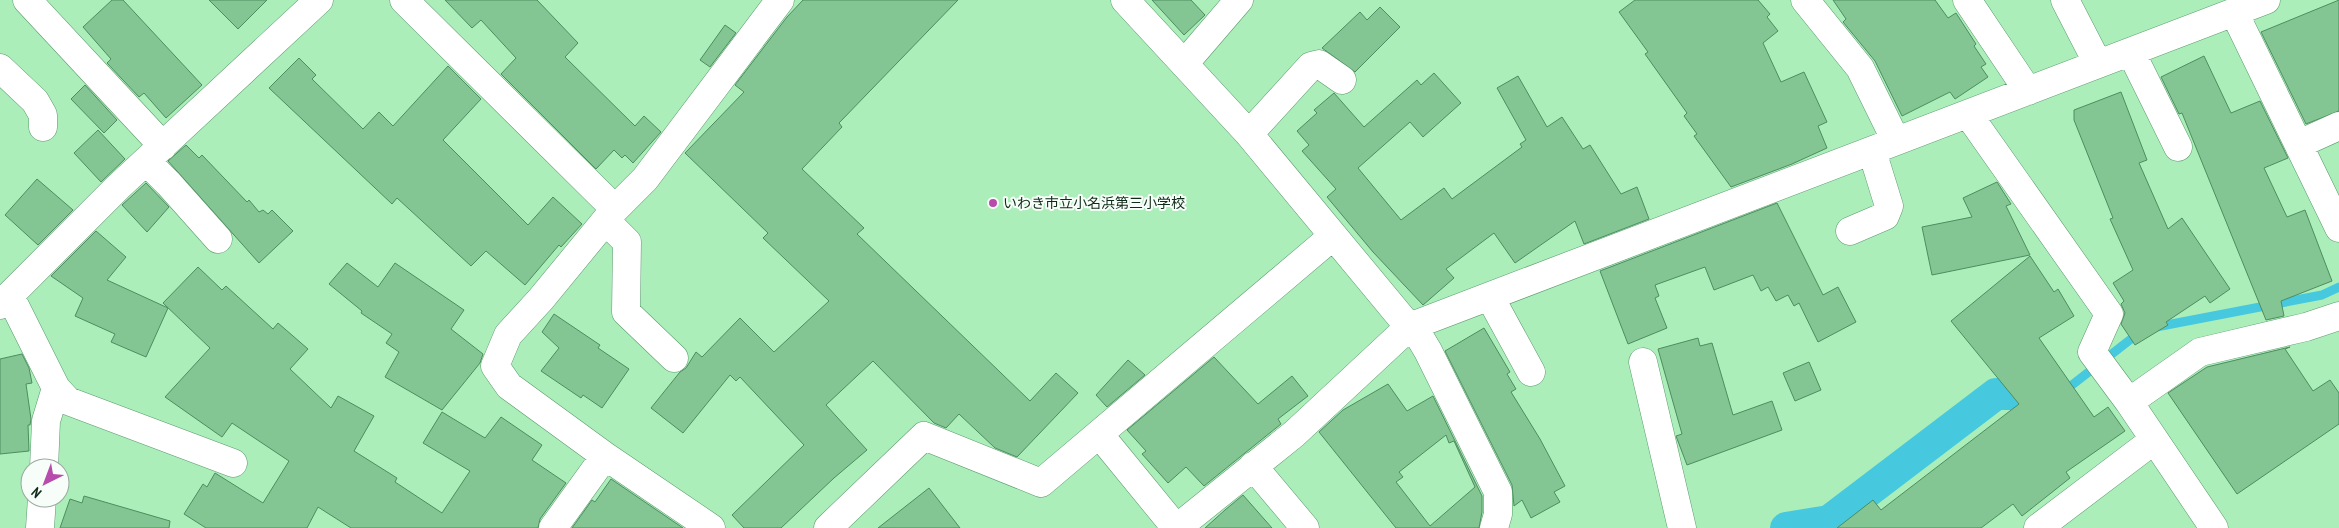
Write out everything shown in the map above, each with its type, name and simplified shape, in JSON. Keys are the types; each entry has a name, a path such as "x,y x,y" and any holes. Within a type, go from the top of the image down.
{"street":[{"path":"27,0 154,154 169,184 218,239"},
{"path":"233,463 68,401 56,388 5,300 154,154 318,0"},
{"path":"404,0 610,215 627,242 626,312 674,358"},
{"path":"712,528 605,456 509,386 495,366 508,335 541,299 610,215 645,179 780,0"},
{"path":"1125,0 1249,134 1411,327 1428,351 1498,492 1498,514 1494,528"},
{"path":"1184,64 1239,0"},
{"path":"1805,0 1860,68 1884,146 1888,212 1885,216 1850,231"},
{"path":"1966,0 2028,91"},
{"path":"2065,0 2098,64"},
{"path":"1099,434 1176,528 1294,434 1411,327 2266,0"},
{"path":"2234,12 2339,226"},
{"path":"2131,52 2178,147"},
{"path":"1249,134 1311,66 1319,64 1342,80"},
{"path":"0,68 35,101 43,114 43,127"},
{"path":"1968,114 2109,314 2092,352 2214,528"},
{"path":"2299,144 2339,126"},
{"path":"828,528 924,436 1041,483 1333,236"},
{"path":"1490,297 1531,372"},
{"path":"2128,402 2200,352 2275,336 2339,316"},
{"path":"1643,362 1682,528"},
{"path":"44,458 46,422 56,388"},
{"path":"2038,528 2154,440"},
{"path":"553,528 605,456"},
{"path":"1253,466 1306,528"},
{"path":"40,528 41,508"}],"building":[{"path":"112,0 123,0 202,85 166,118 144,93 139,97 107,63 111,59 83,27"},
{"path":"209,0 267,0 238,29"},
{"path":"445,0 537,0 578,43 565,57 635,126 644,116 661,132 633,163 625,155 622,158 614,150 596,169 501,74 516,58 481,20 472,28"},
{"path":"803,0 958,0 839,123 842,127 802,169 864,228 857,234 1030,401 1056,373 1078,393 1017,457 995,448 959,414 946,428 934,423 873,361 826,405 867,450 781,528 744,528 732,515 804,445 740,377 736,381 730,375 683,433 651,408 680,372 686,368 696,352 702,357 740,318 774,352 829,301 763,238 768,233 685,153 744,92 735,85 787,17"},
{"path":"1152,0 1191,0 1205,15 1184,35"},
{"path":"1635,0 1758,0 1770,14 1767,17 1778,31 1763,43 1781,82 1804,72 1827,122 1818,126 1827,148 1792,164 1731,187 1694,136 1697,134 1684,116 1687,113 1645,54 1648,52 1619,12"},
{"path":"1833,0 1935,0 1948,18 1956,13 1976,44 1974,46 1986,64 1981,67 1988,77 1955,99 1950,92 1902,116 1875,61 1843,22 1846,19"},
{"path":"2339,0 2339,111 2306,124 2261,32"},
{"path":"1380,7 1400,27 1355,72 1322,48 1360,12 1367,20"},
{"path":"725,25 736,33 710,67 700,60"},
{"path":"2204,56 2231,113 2260,101 2288,158 2264,168 2287,217 2305,210 2332,281 2281,301 2284,316 2266,320 2182,113 2179,114 2161,77"},
{"path":"299,58 316,75 312,79 363,129 379,112 393,126 448,66 481,99 443,140 528,225 553,197 582,224 561,247 559,245 525,285 486,251 471,266 397,198 392,204 269,88"},
{"path":"1434,73 1461,103 1423,137 1410,122 1358,168 1401,220 1444,188 1452,199 1522,147 1520,144 1526,140 1497,88 1518,76 1547,127 1562,117 1583,149 1590,145 1621,194 1637,187 1649,219 1584,244 1575,221 1515,263 1494,233 1446,269 1454,278 1423,305 1373,252 1327,197 1336,189 1302,151 1309,145 1297,131 1317,113 1314,110 1334,93 1364,127 1417,80 1421,85"},
{"path":"85,85 117,120 104,133 71,99"},
{"path":"2121,92 2147,160 2139,163 2168,229 2182,218 2230,289 2210,303 2205,296 2166,322 2168,325 2135,345 2121,324 2125,313 2121,304 2124,301 2113,283 2133,270 2110,219 2113,218 2074,120 2074,110"},
{"path":"98,130 125,159 101,182 74,153"},
{"path":"186,145 199,158 202,155 259,212 263,210 268,214 272,210 293,231 259,263 168,161"},
{"path":"37,179 73,210 38,245 5,215"},
{"path":"1997,182 2011,204 2006,206 2030,255 1932,275 1922,227 1972,217 1963,198"},
{"path":"146,183 169,207 147,232 122,205"},
{"path":"1777,203 1823,295 1838,287 1856,322 1818,342 1799,303 1794,306 1788,295 1776,301 1768,287 1761,291 1753,275 1714,290 1705,267 1655,285 1659,296 1655,298 1667,328 1628,344 1600,271"},
{"path":"96,231 126,257 107,280 168,308 146,357 111,342 115,334 75,316 83,298 51,276"},
{"path":"2030,256 2054,292 2058,289 2074,316 2039,338 2094,417 2108,407 2125,431 2066,472 2070,478 2022,516 2013,504 1981,528 1837,528 1873,500 1881,510 2019,404 1951,321"},
{"path":"347,263 378,287 395,263 464,310 451,329 483,354 480,363 442,410 385,377 399,352 386,343 392,334 361,313 362,311 329,284"},
{"path":"198,267 222,290 226,286 273,329 278,323 308,349 290,369 331,408 338,396 374,416 354,451 397,478 395,482 442,513 470,471 423,443 442,412 485,438 501,417 542,445 532,460 566,483 540,519 538,528 351,528 318,507 307,528 206,528 184,514 203,484 207,487 215,473 263,503 289,461 232,423 222,437 165,397 210,348 163,303"},
{"path":"554,314 600,345 598,348 629,369 602,408 583,395 581,398 541,371 559,348 542,332"},
{"path":"1484,328 1510,372 1507,374 1516,389 1511,392 1540,439 1565,486 1554,492 1560,502 1531,518 1522,500 1514,506 1512,485 1445,351"},
{"path":"1698,338 1700,346 1712,343 1733,415 1772,401 1782,430 1687,465 1676,436 1682,434 1658,349"},
{"path":"2290,347 2285,349 2313,391 2330,380 2339,393 2339,424 2237,494 2168,393 2207,367"},
{"path":"22,354 29,368 32,383 26,384 31,419 30,425 28,425 29,451 0,454 0,359"},
{"path":"1214,357 1258,404 1292,376 1308,396 1278,419 1281,424 1204,486 1186,467 1168,483 1142,454 1146,451 1127,430"},
{"path":"1128,360 1145,375 1107,407 1096,395"},
{"path":"1809,362 1821,390 1795,401 1783,373"},
{"path":"1388,384 1407,411 1433,396 1482,496 1479,528 1396,528 1319,432 1343,410","holes":["1446,435 1449,443 1454,441 1475,487 1430,526 1396,482 1403,477 1399,472"]},
{"path":"611,479 683,528 572,528 592,500 595,502"},
{"path":"929,488 960,528 878,528"},
{"path":"1243,495 1272,528 1205,528 1225,510"},
{"path":"84,496 170,521 169,528 60,528 67,508 70,508 70,499 82,503"}],"waterway":[{"path":"2156,327 2322,295 2339,287"},
{"path":"2063,392 2140,332"},
{"path":"1786,528 1829,521 1996,394 2056,394"}],"place":[{"name":"いわき市立小名浜第三小学校","path":"993,203"}]}
